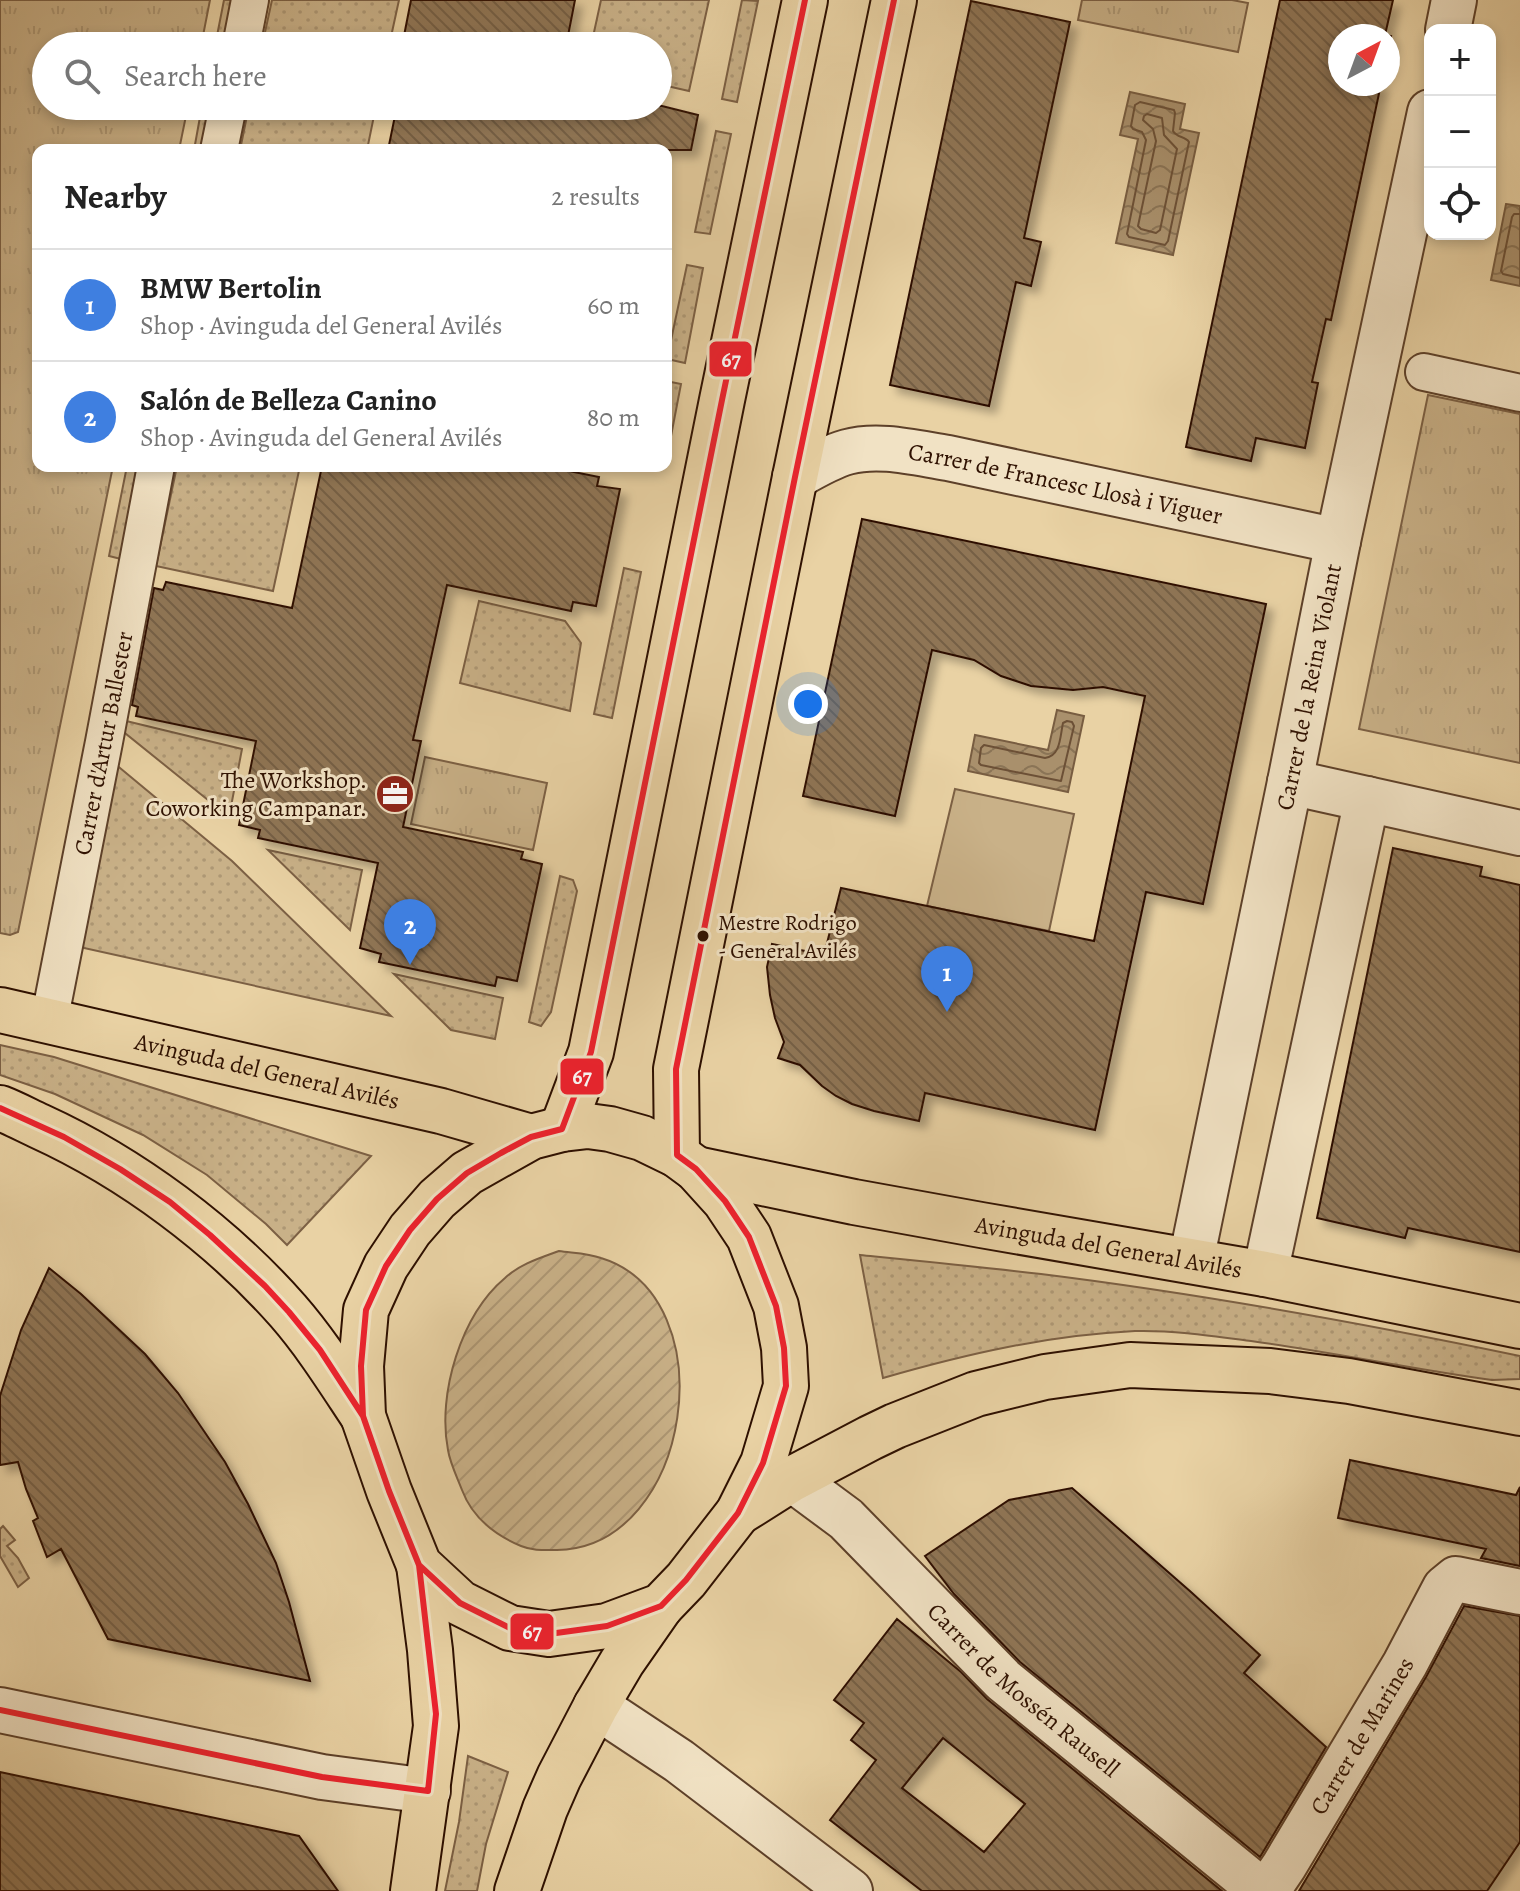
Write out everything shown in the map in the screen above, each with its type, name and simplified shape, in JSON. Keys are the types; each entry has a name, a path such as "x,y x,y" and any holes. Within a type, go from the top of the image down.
{"main road":[{"path":"546,1133 591,1052 805,0"},
{"path":"686,1162 676,1069 894,0"},
{"name":"Avinguda del General Avilés","path":"0,1010 546,1133"},
{"path":"0,1108 64,1137 120,1169 170,1202 210,1235 289,1312 320,1350 363,1416 419,1565 436,1714 413,1891"},
{"path":"363,1416 361,1366 366,1310 386,1266 410,1230 437,1199 467,1173 546,1133 588,1126 610,1129 642,1138 686,1162 725,1201 749,1237 776,1306 784,1348 786,1386 763,1463 738,1513 686,1580 661,1606 596,1706 545,1809 517,1891"},
{"name":"Avinguda del General Avilés","path":"686,1162 854,1202 1265,1274 1520,1326"},
{"path":"738,1513 792,1479 895,1426 976,1394 1045,1377 1130,1365 1270,1371 1349,1381 1520,1413"},
{"path":"419,1565 460,1603 510,1628 549,1634 607,1626 661,1606"}],"street":[{"path":"244,32 250,0"},
{"path":"1449,24 1454,0"},
{"path":"220,144 225,120"},
{"name":"Carrer de la Reina Violant","path":"1191,1261 1338,541 1424,140"},
{"path":"1424,372 1520,393"},
{"name":"Carrer de Francesc Llosà i Viguer","path":"795,477 848,452 891,449 948,458 1338,541"},
{"name":"Carrer d'Artur Ballester","path":"49,1022 155,472"},
{"path":"1290,782 1520,833"},
{"path":"1265,1274 1367,799"},
{"name":"Carrer de Mossén Rausell","path":"792,1479 846,1519 1003,1680 1265,1891"},
{"name":"Carrer de Marines","path":"1265,1891 1284,1866 1405,1664 1445,1588 1456,1579 1520,1592"},
{"path":"596,1706 679,1761 850,1891"},
{"path":"0,1710 322,1777 428,1791"}],"green space":[{"path":"0,0 210,0 204,32 32,32 32,120 185,120 180,144 32,144 32,472 112,472 18,932 10,935 0,933"},
{"path":"224,0 241,0 234,32 218,32"},
{"path":"272,0 399,0 392,32 265,32"},
{"path":"601,0 709,0 689,91 672,87 672,32 594,32"},
{"path":"742,0 758,1 737,102 722,99"},
{"path":"1082,0 1232,0 1248,3 1238,52 1078,20"},
{"path":"199,120 216,120 211,144 195,144"},
{"path":"246,120 373,120 368,144 241,144"},
{"path":"716,131 731,134 710,234 695,232"},
{"path":"687,265 703,268 685,363 672,360 672,336"},
{"path":"672,382 681,384 672,431"},
{"path":"1428,395 1520,414 1520,763 1359,729"},
{"path":"126,472 143,472 125,560 109,556"},
{"path":"176,472 299,472 273,591 156,566"},
{"path":"624,568 641,572 612,718 594,714"},
{"path":"479,601 565,621 581,643 570,711 460,683"},
{"path":"122,720 242,749 229,817 120,729"},
{"path":"425,757 547,783 533,850 411,824"},
{"path":"114,763 232,861 391,1016 75,946"},
{"path":"955,789 1074,814 1049,931 927,906"},
{"path":"268,850 362,870 350,930"},
{"path":"560,876 573,880 577,891 551,1012 541,1026 529,1022"},
{"path":"394,974 503,998 495,1039 451,1030"},
{"path":"0,1045 54,1057 371,1156 287,1245 207,1175 143,1135 55,1094 0,1075"},
{"path":"559,1251 601,1258 641,1282 667,1320 678,1367 677,1418 664,1467 639,1509 603,1538 557,1550 539,1550 521,1546 502,1536 486,1524 466,1500 449,1455 446,1405 456,1357 476,1313 489,1294 517,1269"},
{"path":"860,1255 1101,1282 1341,1321 1520,1356 1520,1379 1492,1380 1251,1341 1149,1331 1039,1341 883,1378"},
{"path":"3,1526 15,1540 7,1546 29,1578 18,1587 0,1556 0,1529"},
{"path":"468,1756 508,1772 486,1844 477,1891 445,1891 459,1822"}],"water":[{"path":"1130,92 1185,104 1180,129 1199,133 1173,255 1116,243 1138,139 1120,135"},
{"path":"1506,204 1520,206 1520,286 1491,280"},
{"path":"1057,710 1084,716 1068,792 968,771 975,735 1048,750"}],"building":[{"path":"411,0 575,0 569,32 405,32"},
{"path":"1280,0 1393,0 1388,24 1328,24 1328,96 1378,96 1331,320 1326,319 1312,382 1318,383 1305,448 1256,438 1251,461 1186,447"},
{"path":"971,1 1070,22 1024,238 1041,242 1031,286 1016,282 989,406 890,385"},
{"path":"672,108 698,115 691,150 672,150 672,144 389,144 394,120 672,120"},
{"path":"321,472 574,472 599,477 597,486 620,489 596,606 573,602 571,611 447,585 413,740 421,741 403,827 523,852 521,859 542,864 517,981 497,977 495,986 379,962 381,954 360,948 378,863 258,838 260,830 239,825 256,741 136,716 138,707 132,705 154,588 163,590 166,582 292,608"},
{"path":"862,519 1266,604 1203,904 1146,892 1095,1130 925,1093 919,1121 874,1111 836,1096 800,1065 778,1058 784,1042 770,995 767,967 772,944 824,955 841,888 1094,941 1145,696 1103,687 1073,690 1031,686 1001,676 974,660 932,650 895,816 803,796"},
{"path":"1393,848 1482,867 1480,876 1520,885 1520,1252 1408,1228 1405,1238 1317,1218"},
{"path":"49,1268 145,1354 178,1393 225,1462 276,1563 310,1681 108,1639 61,1549 47,1557 33,1521 38,1518 18,1462 0,1465 0,1396 21,1330"},
{"path":"1350,1460 1516,1495 1520,1487 1520,1566 1481,1558 1486,1549 1338,1518"},
{"path":"1072,1488 1260,1655 1244,1673 1326,1747 1260,1857 1020,1662 954,1594 925,1556 1009,1500"},
{"path":"1464,1606 1520,1616 1520,1842 1487,1891 1299,1891 1426,1677"},
{"path":"897,1619 961,1672 987,1699 1222,1891 922,1891 830,1820 876,1760 851,1740 864,1723 834,1700","holes":["943,1738 1025,1804 984,1852 902,1788"]},
{"path":"0,1772 299,1836 338,1891 0,1891"}],"transit line":[{"name":"67","path":"805,0 591,1052 562,1129 531,1137 501,1153 467,1173 437,1199 410,1230 386,1266 366,1310 361,1366 363,1416 419,1565 460,1603 510,1628 549,1634 607,1626 661,1606 686,1580 738,1513 763,1463 786,1386 784,1348 776,1306 749,1237 725,1201 696,1169 677,1155 676,1069 894,0"},
{"name":"67","path":"0,1108 64,1137 170,1202 265,1286 320,1350 363,1416 419,1565 436,1714 428,1791 322,1777 0,1710"}],"place":[{"name":"The Workshop. Coworking Campanar.","path":"395,794"},
{"name":"Mestre Rodrigo - General Avilés","path":"703,936"},
{"name":"Salón de Belleza Canino","path":"410,965"},
{"name":"BMW Bertolin","path":"947,1012"}]}
